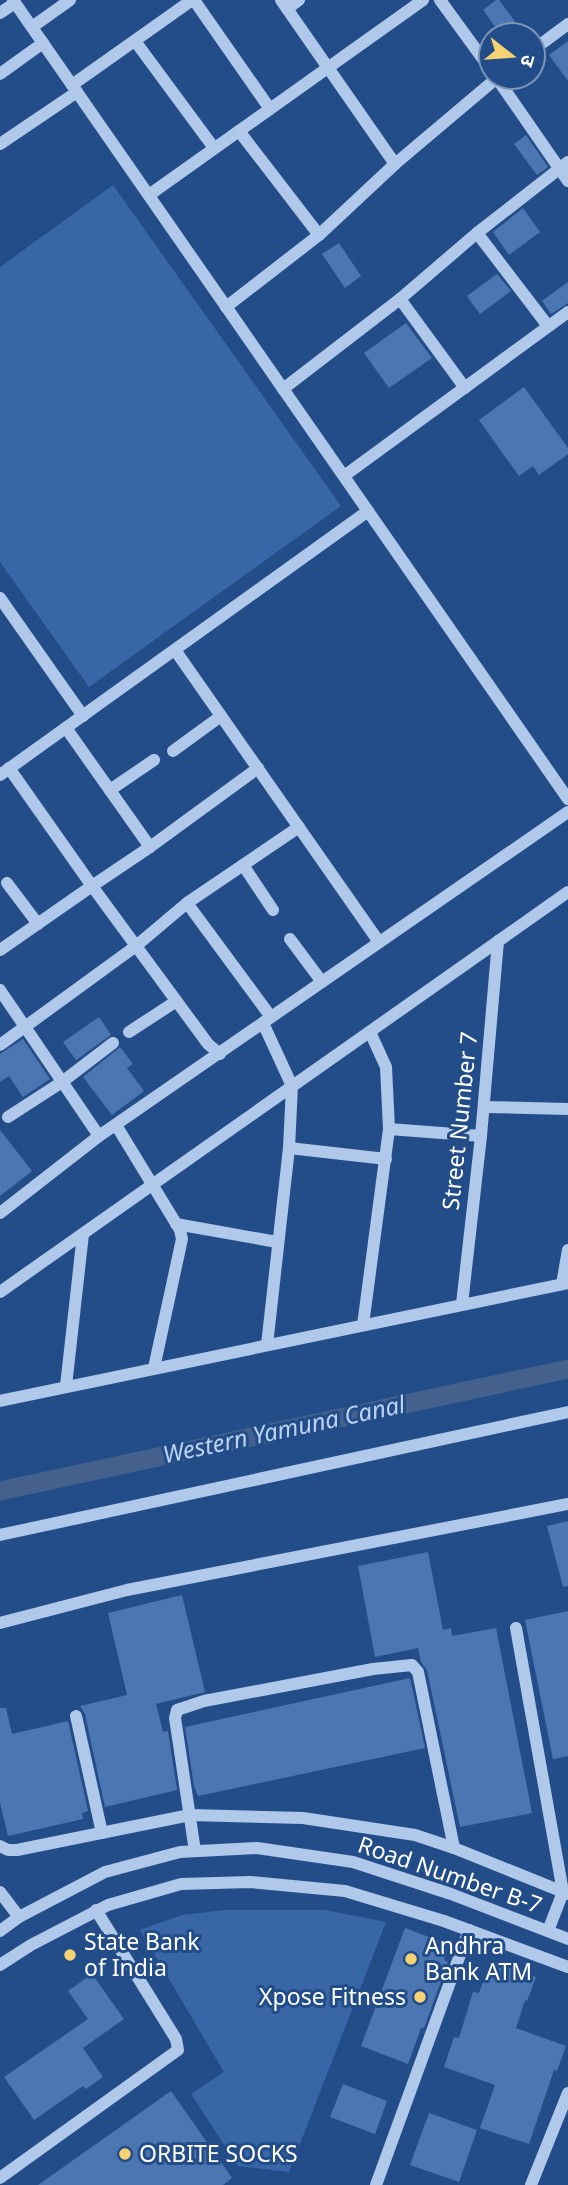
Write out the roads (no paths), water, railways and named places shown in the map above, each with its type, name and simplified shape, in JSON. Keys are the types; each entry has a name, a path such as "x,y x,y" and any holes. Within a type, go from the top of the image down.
{"street":[{"path":"32,27 70,0"},
{"path":"0,144 193,0 270,109"},
{"path":"299,0 284,4 395,164"},
{"path":"149,195 423,0"},
{"path":"440,0 477,51"},
{"path":"0,13 14,1 568,799"},
{"path":"547,40 568,24"},
{"path":"135,41 214,148"},
{"path":"0,74 43,43"},
{"path":"226,307 319,235 395,164 481,91"},
{"path":"508,91 563,165 568,181"},
{"path":"239,131 319,235"},
{"path":"284,389 400,299 563,165"},
{"path":"477,233 548,326"},
{"path":"400,299 465,388"},
{"path":"344,477 568,312"},
{"path":"220,1054 208,1044 175,1002 5,772 368,511"},
{"path":"0,598 83,716"},
{"path":"175,650 379,943"},
{"path":"173,751 221,716"},
{"path":"66,728 150,847"},
{"path":"110,790 154,760"},
{"path":"0,950 150,847 258,768"},
{"path":"0,1213 99,1136 568,812"},
{"path":"0,1045 136,946 187,903 299,827"},
{"path":"243,865 273,910"},
{"path":"7,883 38,924"},
{"path":"0,1292 568,892"},
{"path":"187,903 267,1020 292,1086 289,1148 267,1345"},
{"path":"290,939 323,982"},
{"name":"Street Number 7","path":"462,1304 484,1107 498,941"},
{"path":"0,990 99,1136"},
{"path":"129,1032 175,1002"},
{"path":"363,1325 389,1129 386,1067 370,1032"},
{"path":"8,1117 62,1082 113,1043"},
{"path":"484,1107 568,1109"},
{"path":"116,1125 176,1224 182,1239 153,1368"},
{"path":"389,1129 481,1136"},
{"path":"289,1148 386,1159"},
{"path":"176,1224 277,1242"},
{"path":"66,1386 83,1234"},
{"path":"0,1402 565,1283 568,1250"},
{"path":"0,1535 568,1412"},
{"path":"0,1623 127,1590 568,1504"},
{"path":"516,1628 566,1893 548,1931"},
{"path":"195,1851 175,1718 180,1707 373,1669 412,1665 418,1672 454,1848"},
{"path":"76,1716 102,1833"},
{"path":"0,1846 17,1850 190,1815 303,1818 415,1835 566,1893"},
{"name":"Road Number B-7","path":"0,1931 19,1917 105,1872 180,1852 257,1849 353,1862 452,1894 568,1939"},
{"name":"Road Number B-7","path":"0,1965 30,1945 96,1910 181,1884 250,1882 345,1891 469,1930 568,1967"},
{"path":"0,1892 19,1917"},
{"path":"0,2178 178,2050 176,2039 96,1910"},
{"path":"376,2185 469,1930"},
{"path":"531,2185 568,2093"}],"waterway":[{"name":"Western Yamuna Canal","path":"0,1491 568,1369"}],"place":[{"name":"State Bank of India","path":"70,1955"},
{"name":"Andhra Bank ATM","path":"411,1959"},
{"name":"Xpose Fitness","path":"420,1997"},
{"name":"ORBITE SOCKS","path":"125,2154"}]}
